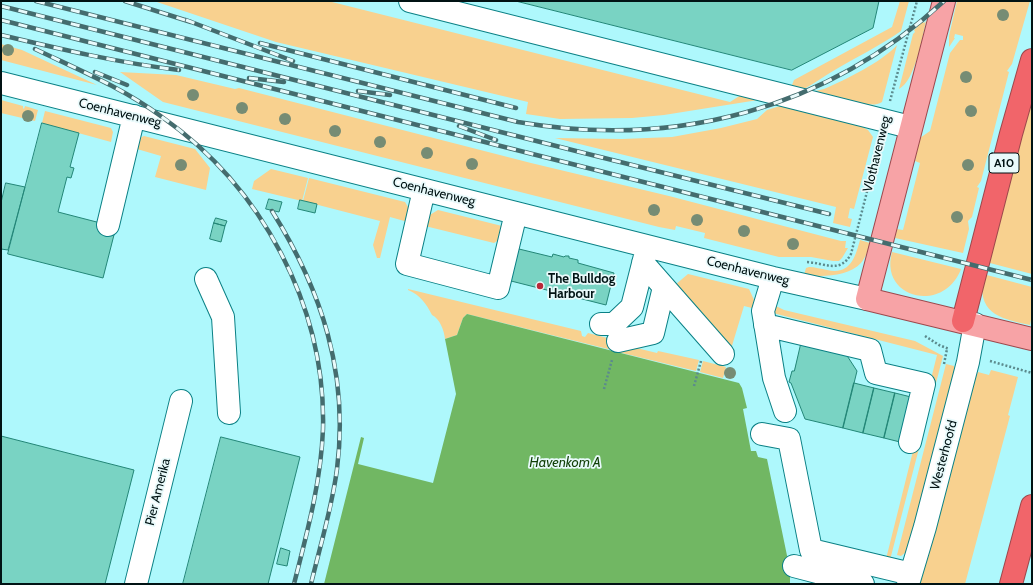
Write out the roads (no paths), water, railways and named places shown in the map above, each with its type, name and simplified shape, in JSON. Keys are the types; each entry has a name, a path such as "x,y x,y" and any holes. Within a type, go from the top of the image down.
{"highway":[{"name":"A10","path":"969,323 1011,134 1032,60"},
{"path":"1011,584 1032,506"}],"main road":[{"name":"Vlothavenweg","path":"867,299 910,127 944,1"},
{"path":"867,299 1032,339"}],"street":[{"path":"410,1 910,127"},
{"name":"Coenhavenweg","path":"1,83 516,213 646,255 773,278 867,299"},
{"path":"108,225 134,116"},
{"path":"424,190 407,264 498,288 516,213"},
{"path":"646,255 664,287 723,354"},
{"path":"601,324 614,324 632,307 646,255"},
{"path":"773,278 763,311 774,378 785,411"},
{"path":"206,279 222,317 229,413"},
{"path":"618,340 654,333 664,287"},
{"name":"Westerhoofd","path":"909,579 970,356 969,323"},
{"path":"765,324 870,350 876,373 924,384 910,442"},
{"name":"Pier Amerika","path":"136,584 181,401"},
{"path":"762,434 788,439 811,550 909,579"},
{"path":"794,566 862,584"}],"water":[{"name":"Havenkom A","path":"467,314 739,383 742,388 747,408 743,409 751,451 756,451 758,457 767,459 790,570 790,584 324,584 361,437 364,438 358,464 433,483 456,394 445,339 457,335 463,318"}],"railway":[{"path":"36,1 518,122 576,129 634,130 690,124 745,112 798,94 850,70 898,39 944,1"},
{"path":"125,1 191,22"},
{"path":"1,6 829,214"},
{"path":"1,20 1032,280"},
{"path":"186,20 293,61"},
{"path":"1,35 112,60 179,70"},
{"path":"260,43 516,108"},
{"path":"35,49 132,97 162,117 198,146 230,178 258,214 281,254 300,295 313,339 321,383 323,429 322,449 316,488 294,584"},
{"path":"95,72 127,85"},
{"path":"249,78 284,82"},
{"path":"358,91 390,95"},
{"path":"459,126 496,140"},
{"path":"272,211 290,241 318,303 328,334 335,367 339,400 340,434 335,484 311,584"}],"place":[{"name":"The Bulldog Harbour","path":"540,286"}]}
